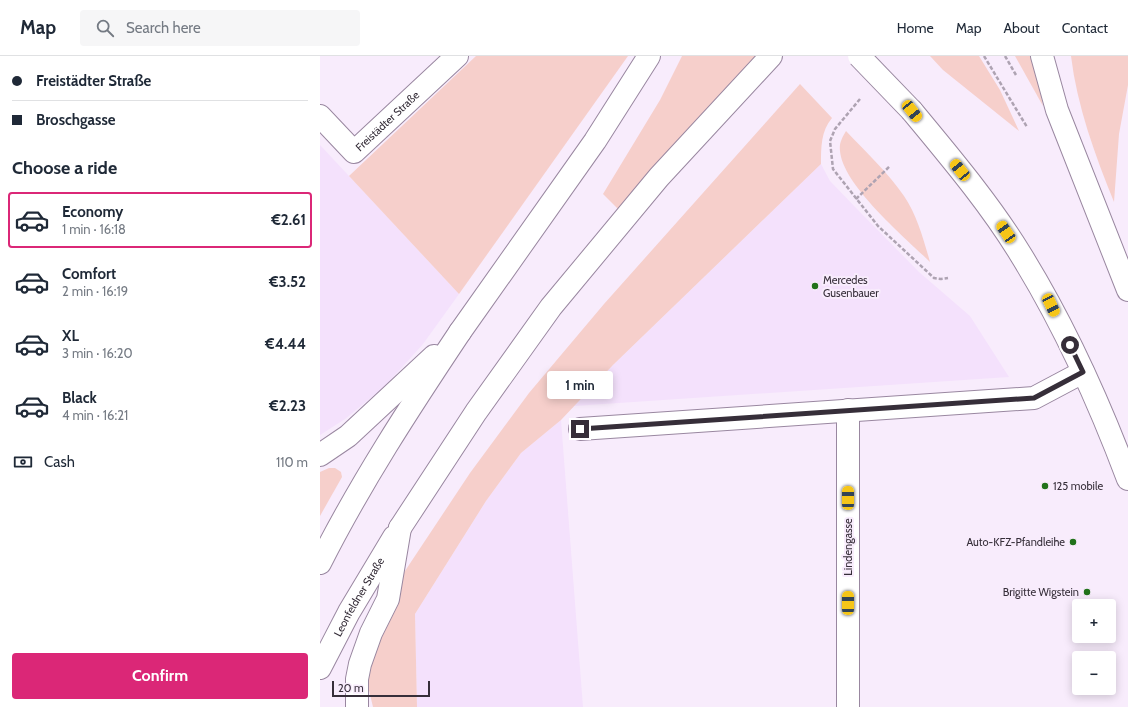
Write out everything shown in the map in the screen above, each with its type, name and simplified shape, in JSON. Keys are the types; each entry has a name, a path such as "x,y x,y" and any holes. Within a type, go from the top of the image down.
{"main road":[{"name":"Freistädter Straße","path":"320,116 354,152 457,56"},
{"path":"320,563 359,490 401,420 460,332 595,140 649,56"},
{"path":"859,56 912,111 960,170 998,220 1021,254 1051,305 1083,372 1128,479"},
{"path":"1042,56 1057,110 1128,290"},
{"name":"Leonfeldner Straße","path":"320,668 349,612 400,528 476,412 551,307 659,177 770,58"},
{"path":"320,455 348,436 460,332"},
{"path":"580,429 1034,398 1083,372"},
{"name":"Lindengasse","path":"848,410 848,707"},
{"path":"357,707 357,679 360,664 371,633 388,599 400,528"}],"path":[{"path":"984,56 1027,127"},
{"path":"860,99 836,129 830,141 833,169 878,226 934,278 948,278"},
{"path":"856,199 890,166"}],"shaded area":[{"path":"476,56 628,56 459,294 349,176"},
{"path":"682,56 771,56 626,217 603,194 660,100"},
{"path":"930,56 979,56 1000,90 1019,131 943,70"},
{"path":"1015,56 1034,56 1043,106"},
{"path":"1071,56 1128,56 1128,85 1119,134 1114,202 1082,112"},
{"path":"800,84 832,118 828,123 824,134 821,164 613,365 561,420 521,453 486,501 415,614 417,707 373,707 366,678 401,577 470,473 529,393 604,304"},
{"path":"846,131 898,187 909,203 923,237 930,262 877,211 852,180 844,165 840,151 840,143"},
{"path":"320,145 459,294 423,344 385,386 345,419 320,435"},
{"name":"Mercedes Gusenbauer","path":"821,164 830,181 858,210 919,272 970,316 1009,377 574,406 613,365"},
{"path":"561,420 583,707 417,707 415,614 486,501 521,453"},
{"path":"329,468 335,468 341,472 342,477 320,516 320,472"}],"place":[{"name":"Mercedes Gusenbauer","path":"815,286"},
{"name":"125 mobile","path":"1045,486"},
{"name":"Auto-KFZ-Pfandleihe","path":"1073,542"},
{"name":"Brigitte Wigstein","path":"1087,592"}],"route":[{"path":"580,429 1034,398 1083,372 1070,345"}]}
